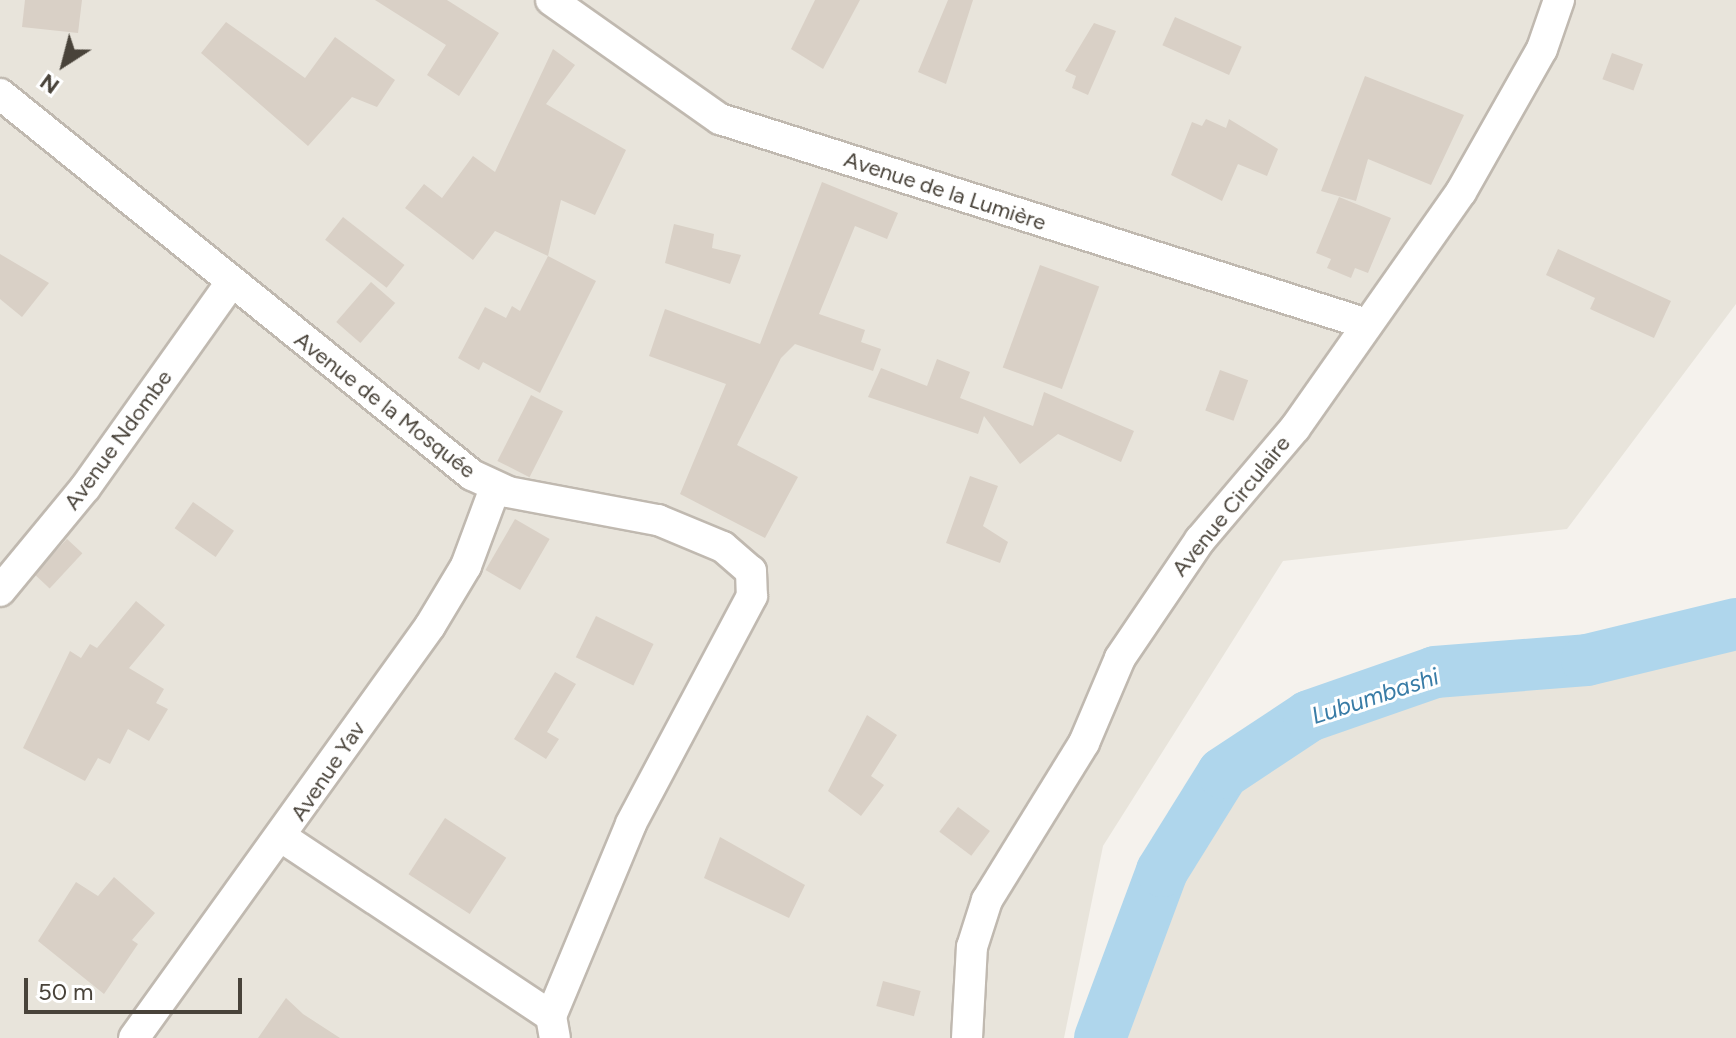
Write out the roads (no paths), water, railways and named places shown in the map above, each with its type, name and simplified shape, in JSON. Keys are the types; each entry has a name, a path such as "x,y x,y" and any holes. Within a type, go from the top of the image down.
{"street":[{"name":"Avenue de la Lumière","path":"551,0 720,119 1367,324"},
{"name":"Avenue Circulaire","path":"967,1038 972,947 987,900 1084,743 1120,658 1367,324 1505,120 1559,0"},
{"name":"Avenue de la Mosquée","path":"0,94 230,284 495,488 658,520 723,547 755,581 669,740 553,1027"},
{"name":"Avenue Ndombe","path":"0,591 85,488 230,284"},
{"name":"Avenue Yav","path":"134,1038 283,838 466,566 495,488"},
{"path":"283,838 553,1027"}],"waterway":[{"name":"Lubumbashi","path":"1100,1038 1162,871 1223,773 1309,716 1435,672 1587,660 1736,624"}]}
